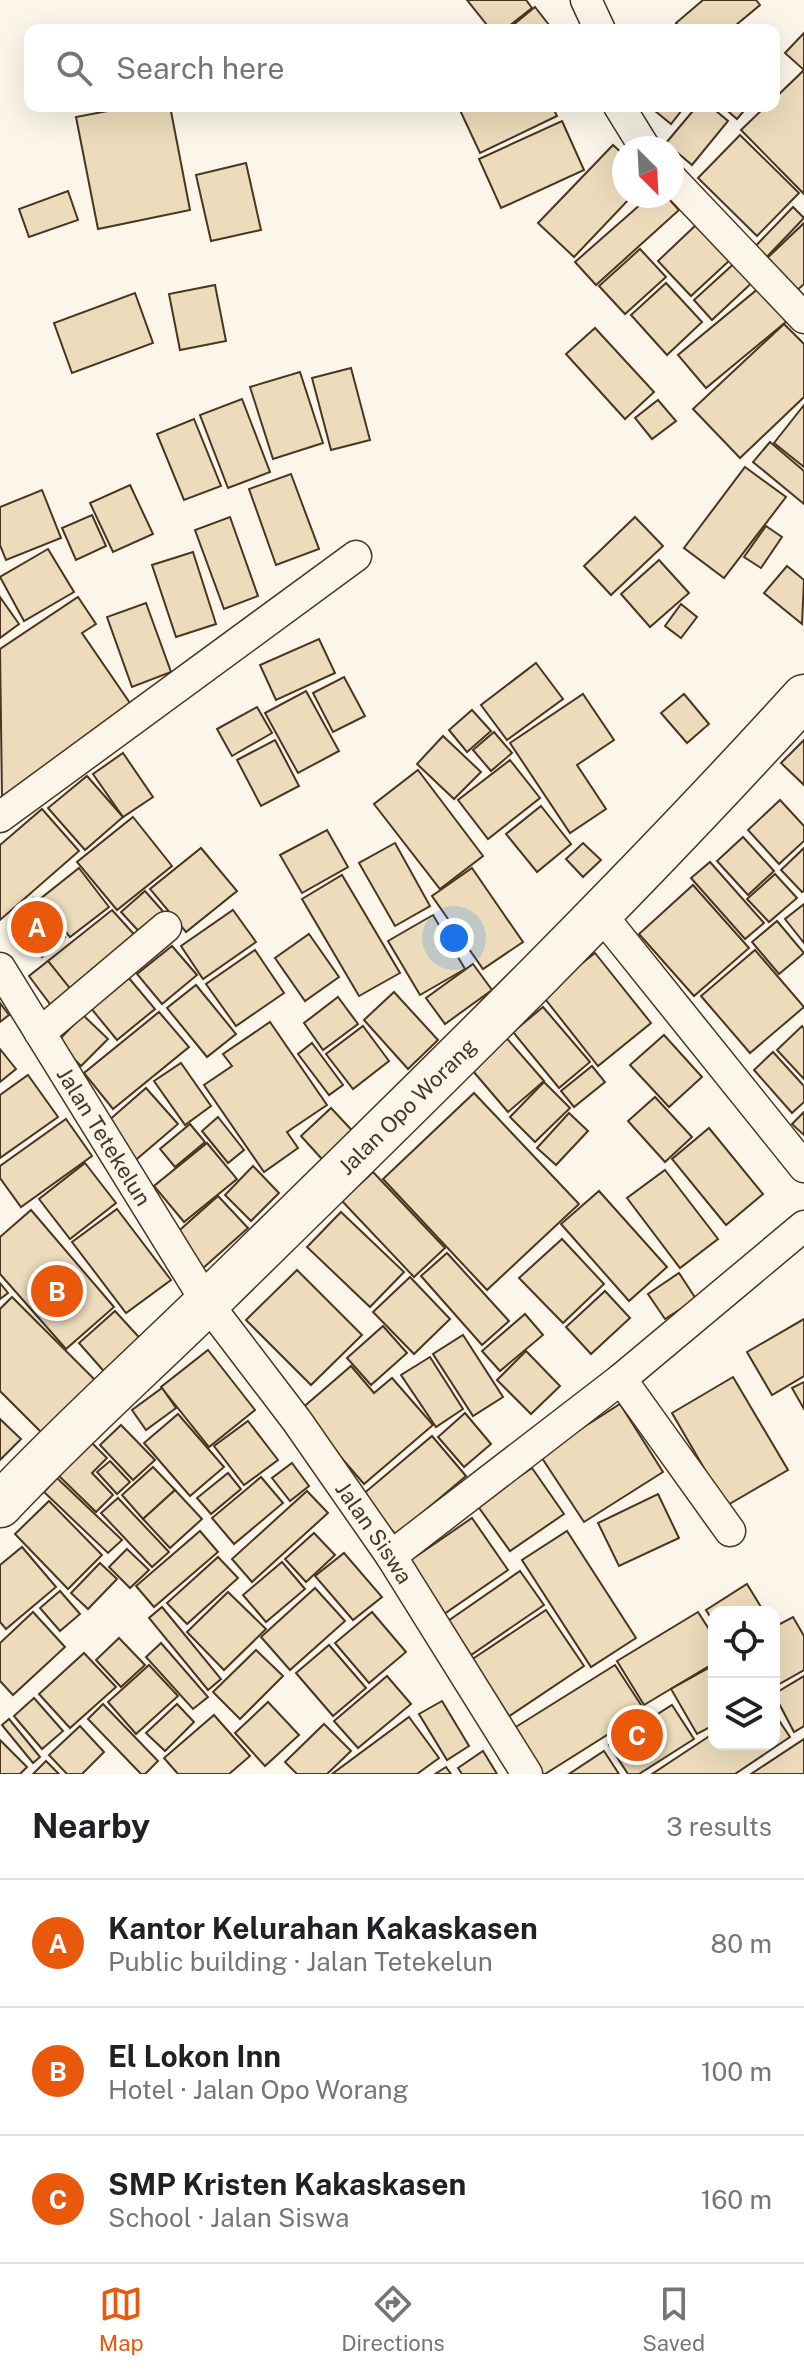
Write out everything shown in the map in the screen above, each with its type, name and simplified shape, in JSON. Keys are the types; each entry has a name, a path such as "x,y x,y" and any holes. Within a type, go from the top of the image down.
{"street":[{"path":"586,0 597,24"},
{"path":"623,112 638,136"},
{"path":"684,192 804,318"},
{"path":"0,817 356,556"},
{"name":"Jalan Opo Worang","path":"0,1505 64,1437 207,1303 599,912 707,803 804,697"},
{"path":"599,912 804,1167"},
{"path":"40,1033 166,927"},
{"name":"Jalan Tetekelun","path":"0,968 207,1303"},
{"path":"391,1556 621,1379 804,1226"},
{"name":"Jalan Siswa","path":"207,1303 297,1421 391,1556 527,1774"},
{"path":"621,1379 730,1531"}],"building":[{"path":"467,0 526,0 532,8 512,24 486,24"},
{"path":"703,0 756,0 760,5 737,24 676,23"},
{"path":"535,7 548,24 514,24"},
{"path":"804,33 804,70 785,53"},
{"path":"804,70 804,194 741,130 760,112 780,112 780,93"},
{"path":"102,112 171,112 190,210 98,229 76,117"},
{"path":"461,112 555,112 557,116 480,153"},
{"path":"656,112 680,112 671,124"},
{"path":"692,112 717,112 728,121 692,165 684,158 684,136 672,136"},
{"path":"729,112 743,112 737,119"},
{"path":"562,121 584,170 501,208 479,159"},
{"path":"740,135 799,193 757,236 698,178"},
{"path":"612,146 612,208 621,208 574,257 538,223"},
{"path":"246,163 261,230 211,241 196,175"},
{"path":"68,191 78,220 29,237 19,209"},
{"path":"793,207 804,218 760,264 749,253"},
{"path":"636,208 679,210 596,285 575,262"},
{"path":"804,223 804,284 792,295 762,263"},
{"path":"697,224 730,260 691,296 658,261"},
{"path":"640,249 666,277 625,314 599,286"},
{"path":"739,259 757,278 712,320 694,300"},
{"path":"666,283 702,322 667,355 631,315"},
{"path":"215,285 226,341 180,350 169,294"},
{"path":"759,288 787,321 706,388 678,355"},
{"path":"135,293 153,343 72,373 54,323"},
{"path":"784,324 804,344 804,397 740,458 693,409"},
{"path":"595,328 654,392 625,419 566,354"},
{"path":"351,368 370,440 331,450 312,378"},
{"path":"300,372 323,443 273,459 250,387"},
{"path":"242,399 270,472 228,488 200,415"},
{"path":"658,400 676,421 652,439 635,418"},
{"path":"804,405 804,467 774,443"},
{"path":"194,419 221,486 184,500 157,434"},
{"path":"770,442 804,471 804,504 753,462"},
{"path":"745,467 786,497 724,578 684,548"},
{"path":"291,474 319,549 276,565 249,489"},
{"path":"130,485 153,534 113,552 90,503"},
{"path":"42,490 61,538 6,560 0,545 0,507"},
{"path":"92,515 106,546 76,560 62,528"},
{"path":"230,517 258,596 224,609 195,530"},
{"path":"635,517 663,546 611,595 584,566"},
{"path":"766,526 782,537 761,568 744,557"},
{"path":"48,549 74,592 24,621 0,577"},
{"path":"193,552 216,624 176,637 152,565"},
{"path":"659,560 689,593 650,627 621,594"},
{"path":"787,566 804,580 802,624 764,593"},
{"path":"0,597 19,624 0,638"},
{"path":"78,597 96,624 82,633 134,709 2,798 0,649"},
{"path":"146,603 171,672 132,687 107,617"},
{"path":"681,604 697,617 681,638 665,626"},
{"path":"319,639 335,673 276,700 260,665"},
{"path":"536,663 563,699 507,740 481,705"},
{"path":"344,677 365,716 333,732 313,693"},
{"path":"306,691 339,751 298,773 265,713"},
{"path":"583,694 614,740 577,765 606,809 570,833 510,743"},
{"path":"684,694 709,724 687,743 661,713"},
{"path":"257,707 272,733 232,756 217,729"},
{"path":"472,710 491,731 467,752 449,730"},
{"path":"494,732 512,753 491,771 473,750"},
{"path":"443,736 481,772 454,799 417,764"},
{"path":"275,740 299,786 261,806 237,760"},
{"path":"804,740 804,785 781,763"},
{"path":"123,753 153,797 123,817 93,774"},
{"path":"510,760 540,798 488,839 458,800"},
{"path":"418,770 483,856 440,889 374,804"},
{"path":"87,776 123,817 85,850 48,808"},
{"path":"780,800 804,826 804,841 779,864 748,830"},
{"path":"541,806 571,844 537,872 506,834"},
{"path":"42,809 79,851 0,920 0,845"},
{"path":"133,817 172,866 117,910 77,862"},
{"path":"327,830 348,867 302,893 280,855"},
{"path":"743,837 774,871 748,895 717,861"},
{"path":"395,843 430,906 395,926 359,863"},
{"path":"583,843 601,860 583,877 566,859"},
{"path":"201,848 237,891 186,932 150,889"},
{"path":"804,848 804,891 802,892 781,870"},
{"path":"710,862 764,923 745,939 691,878"},
{"path":"79,868 109,907 70,937 40,899"},
{"path":"472,868 523,942 483,969 432,896"},
{"path":"775,874 797,898 769,922 747,899"},
{"path":"342,875 400,973 359,996 302,899"},
{"path":"693,885 749,948 694,996 639,934"},
{"path":"145,891 168,917 145,938 121,912"},
{"path":"33,898 65,937 42,957 10,918"},
{"path":"804,904 804,943 785,919"},
{"path":"112,910 141,942 76,996 48,961"},
{"path":"233,910 256,942 203,979 181,946"},
{"path":"433,915 465,969 420,995 388,941"},
{"path":"777,921 804,953 779,974 752,942"},
{"path":"309,934 339,977 305,1001 275,958"},
{"path":"172,946 197,975 162,1004 137,974"},
{"path":"255,950 284,993 236,1026 206,984"},
{"path":"755,950 804,1007 750,1053 701,996"},
{"path":"595,953 651,1023 598,1066 542,995"},
{"path":"48,961 76,996 56,1012 29,976"},
{"path":"473,964 492,990 445,1024 426,998"},
{"path":"128,977 155,1009 117,1040 90,1007"},
{"path":"196,985 236,1034 207,1057 167,1008"},
{"path":"394,992 438,1040 408,1069 364,1020"},
{"path":"338,997 358,1024 323,1050 304,1023"},
{"path":"0,1003 9,1015 0,1022"},
{"path":"543,1007 590,1062 559,1088 513,1032"},
{"path":"159,1012 189,1047 113,1109 84,1073"},
{"path":"83,1015 108,1039 81,1066 57,1042"},
{"path":"270,1022 327,1105 287,1132 298,1148 264,1172 204,1085 232,1066 223,1054"},
{"path":"363,1026 389,1061 353,1089 326,1054"},
{"path":"802,1026 804,1029 804,1079 777,1050"},
{"path":"503,1034 544,1081 508,1112 467,1064"},
{"path":"664,1035 702,1077 669,1107 630,1065"},
{"path":"312,1043 343,1085 329,1095 298,1054"},
{"path":"0,1049 16,1069 0,1082"},
{"path":"773,1052 804,1086 804,1102 792,1113 754,1070"},
{"path":"181,1063 211,1106 185,1125 154,1081"},
{"path":"592,1066 605,1082 574,1107 561,1091"},
{"path":"28,1075 58,1117 0,1158 0,1095"},
{"path":"544,1082 570,1108 535,1142 510,1117"},
{"path":"146,1088 178,1124 131,1164 100,1128"},
{"path":"474,1093 579,1204 487,1290 383,1179"},
{"path":"655,1097 692,1137 665,1162 628,1121"},
{"path":"331,1108 361,1140 330,1168 301,1136"},
{"path":"804,1112 804,1135 792,1124"},
{"path":"569,1113 588,1131 556,1165 537,1148"},
{"path":"218,1117 244,1150 228,1163 202,1131"},
{"path":"66,1119 92,1156 21,1207 0,1178 0,1166"},
{"path":"190,1124 205,1142 175,1167 160,1149"},
{"path":"709,1128 763,1194 726,1225 672,1159"},
{"path":"207,1143 237,1179 184,1222 154,1186"},
{"path":"85,1163 116,1203 70,1239 39,1199"},
{"path":"253,1166 279,1193 251,1221 225,1195"},
{"path":"665,1170 718,1239 680,1268 627,1198"},
{"path":"373,1172 445,1248 414,1277 342,1201"},
{"path":"599,1191 667,1267 629,1301 561,1224"},
{"path":"218,1196 248,1228 202,1269 173,1236"},
{"path":"117,1209 171,1280 126,1313 72,1242"},
{"path":"31,1210 114,1307 66,1349 0,1274 0,1237"},
{"path":"341,1212 404,1272 370,1307 307,1247"},
{"path":"562,1239 604,1284 563,1323 519,1278"},
{"path":"447,1253 509,1321 482,1345 421,1276"},
{"path":"297,1270 362,1335 311,1385 246,1320"},
{"path":"679,1273 696,1299 665,1319 648,1294"},
{"path":"410,1277 450,1319 414,1354 373,1312"},
{"path":"0,1283 8,1293 0,1299"},
{"path":"605,1291 630,1318 591,1354 566,1327"},
{"path":"12,1297 100,1385 47,1438 0,1391 0,1309"},
{"path":"115,1311 146,1345 109,1377 79,1343"},
{"path":"525,1314 543,1335 500,1371 482,1351"},
{"path":"804,1319 804,1376 772,1395 747,1352"},
{"path":"383,1326 407,1353 371,1385 347,1358"},
{"path":"463,1335 503,1397 473,1416 433,1354"},
{"path":"208,1350 255,1410 209,1447 161,1387"},
{"path":"526,1351 560,1386 531,1414 497,1380"},
{"path":"430,1357 463,1409 436,1427 401,1375"},
{"path":"351,1366 374,1393 392,1378 433,1425 364,1484 300,1410"},
{"path":"733,1377 788,1470 726,1506 672,1413"},
{"path":"804,1382 804,1409 792,1388"},
{"path":"162,1388 176,1408 146,1430 132,1410"},
{"path":"620,1404 663,1472 584,1522 540,1455"},
{"path":"465,1413 491,1444 464,1467 438,1437"},
{"path":"178,1414 224,1467 190,1496 144,1443"},
{"path":"0,1419 21,1439 0,1460"},
{"path":"248,1421 278,1460 244,1485 214,1446"},
{"path":"121,1425 155,1460 133,1480 100,1445"},
{"path":"432,1436 466,1476 396,1535 362,1495"},
{"path":"90,1441 107,1458 92,1473 113,1495 96,1512 57,1474"},
{"path":"110,1461 130,1482 117,1494 97,1472"},
{"path":"292,1463 309,1486 290,1501 272,1478"},
{"path":"153,1467 175,1490 143,1519 122,1495"},
{"path":"532,1468 564,1514 510,1551 477,1505"},
{"path":"228,1473 241,1489 211,1514 197,1498"},
{"path":"261,1477 283,1503 234,1544 212,1518"},
{"path":"57,1478 122,1540 108,1553 44,1492"},
{"path":"175,1490 202,1519 170,1548 143,1519"},
{"path":"307,1491 328,1513 252,1582 232,1559"},
{"path":"658,1494 679,1538 619,1566 598,1523"},
{"path":"118,1498 169,1552 152,1567 101,1513"},
{"path":"49,1501 102,1555 68,1589 15,1534"},
{"path":"472,1518 508,1570 444,1614 408,1562"},
{"path":"200,1531 218,1552 154,1607 136,1586"},
{"path":"567,1531 636,1638 591,1667 522,1560"},
{"path":"314,1533 335,1555 306,1582 285,1559"},
{"path":"22,1547 56,1587 6,1629 0,1622 0,1565"},
{"path":"127,1549 149,1570 130,1588 109,1567"},
{"path":"344,1553 382,1597 353,1620 315,1576"},
{"path":"218,1557 238,1578 187,1624 167,1603"},
{"path":"282,1562 305,1589 266,1622 243,1595"},
{"path":"100,1563 117,1579 88,1609 71,1593"},
{"path":"520,1571 544,1605 471,1655 448,1621"},
{"path":"747,1584 760,1606 712,1606"},
{"path":"315,1588 345,1621 290,1670 261,1637"},
{"path":"60,1591 80,1614 60,1631 40,1608"},
{"path":"228,1592 266,1629 224,1670 187,1632"},
{"path":"162,1607 221,1679 208,1690 149,1618"},
{"path":"546,1610 584,1666 505,1719 468,1662"},
{"path":"33,1612 65,1647 13,1695 0,1681 0,1643"},
{"path":"372,1612 406,1652 369,1683 335,1643"},
{"path":"698,1612 708,1628 708,1667 644,1705 617,1661"},
{"path":"793,1617 804,1636 804,1670 780,1684 780,1678 780,1624"},
{"path":"119,1638 145,1665 121,1687 96,1660"},
{"path":"161,1643 208,1697 193,1709 146,1657"},
{"path":"329,1645 366,1688 333,1716 296,1673"},
{"path":"256,1650 283,1676 240,1719 213,1692"},
{"path":"84,1653 116,1687 70,1728 39,1694"},
{"path":"149,1665 178,1696 136,1734 108,1702"},
{"path":"615,1665 645,1711 545,1774 538,1774 511,1730"},
{"path":"708,1668 708,1728 697,1734 671,1689"},
{"path":"387,1676 411,1704 358,1748 334,1721"},
{"path":"804,1676 804,1726 794,1732 780,1705 780,1690"},
{"path":"34,1698 63,1731 42,1749 14,1716"},
{"path":"442,1701 469,1746 447,1760 419,1714"},
{"path":"268,1702 299,1735 265,1766 235,1733"},
{"path":"103,1704 158,1761 145,1774 141,1774 88,1719"},
{"path":"177,1704 194,1722 165,1751 146,1733"},
{"path":"672,1705 694,1739 639,1774 628,1774 609,1745"},
{"path":"214,1715 250,1756 229,1774 178,1774 164,1758"},
{"path":"409,1717 439,1758 417,1774 332,1774"},
{"path":"9,1719 40,1757 33,1763 2,1725"},
{"path":"780,1722 790,1737 780,1744"},
{"path":"324,1724 351,1751 327,1774 297,1774 285,1762"},
{"path":"80,1726 104,1752 82,1774 67,1774 49,1755"},
{"path":"708,1737 708,1750 771,1750 735,1774 652,1774"},
{"path":"804,1739 804,1774 751,1774"},
{"path":"0,1740 27,1767 20,1774 0,1774"},
{"path":"483,1751 497,1774 462,1774 458,1768"},
{"path":"604,1751 619,1774 569,1774"},
{"path":"46,1761 59,1774 33,1774"},
{"path":"446,1767 451,1774 435,1774"}],"place":[{"name":"Kantor Kelurahan Kakaskasen","path":"37,927"},
{"name":"El Lokon Inn","path":"57,1291"},
{"name":"SMP Kristen Kakaskasen","path":"637,1735"}]}
